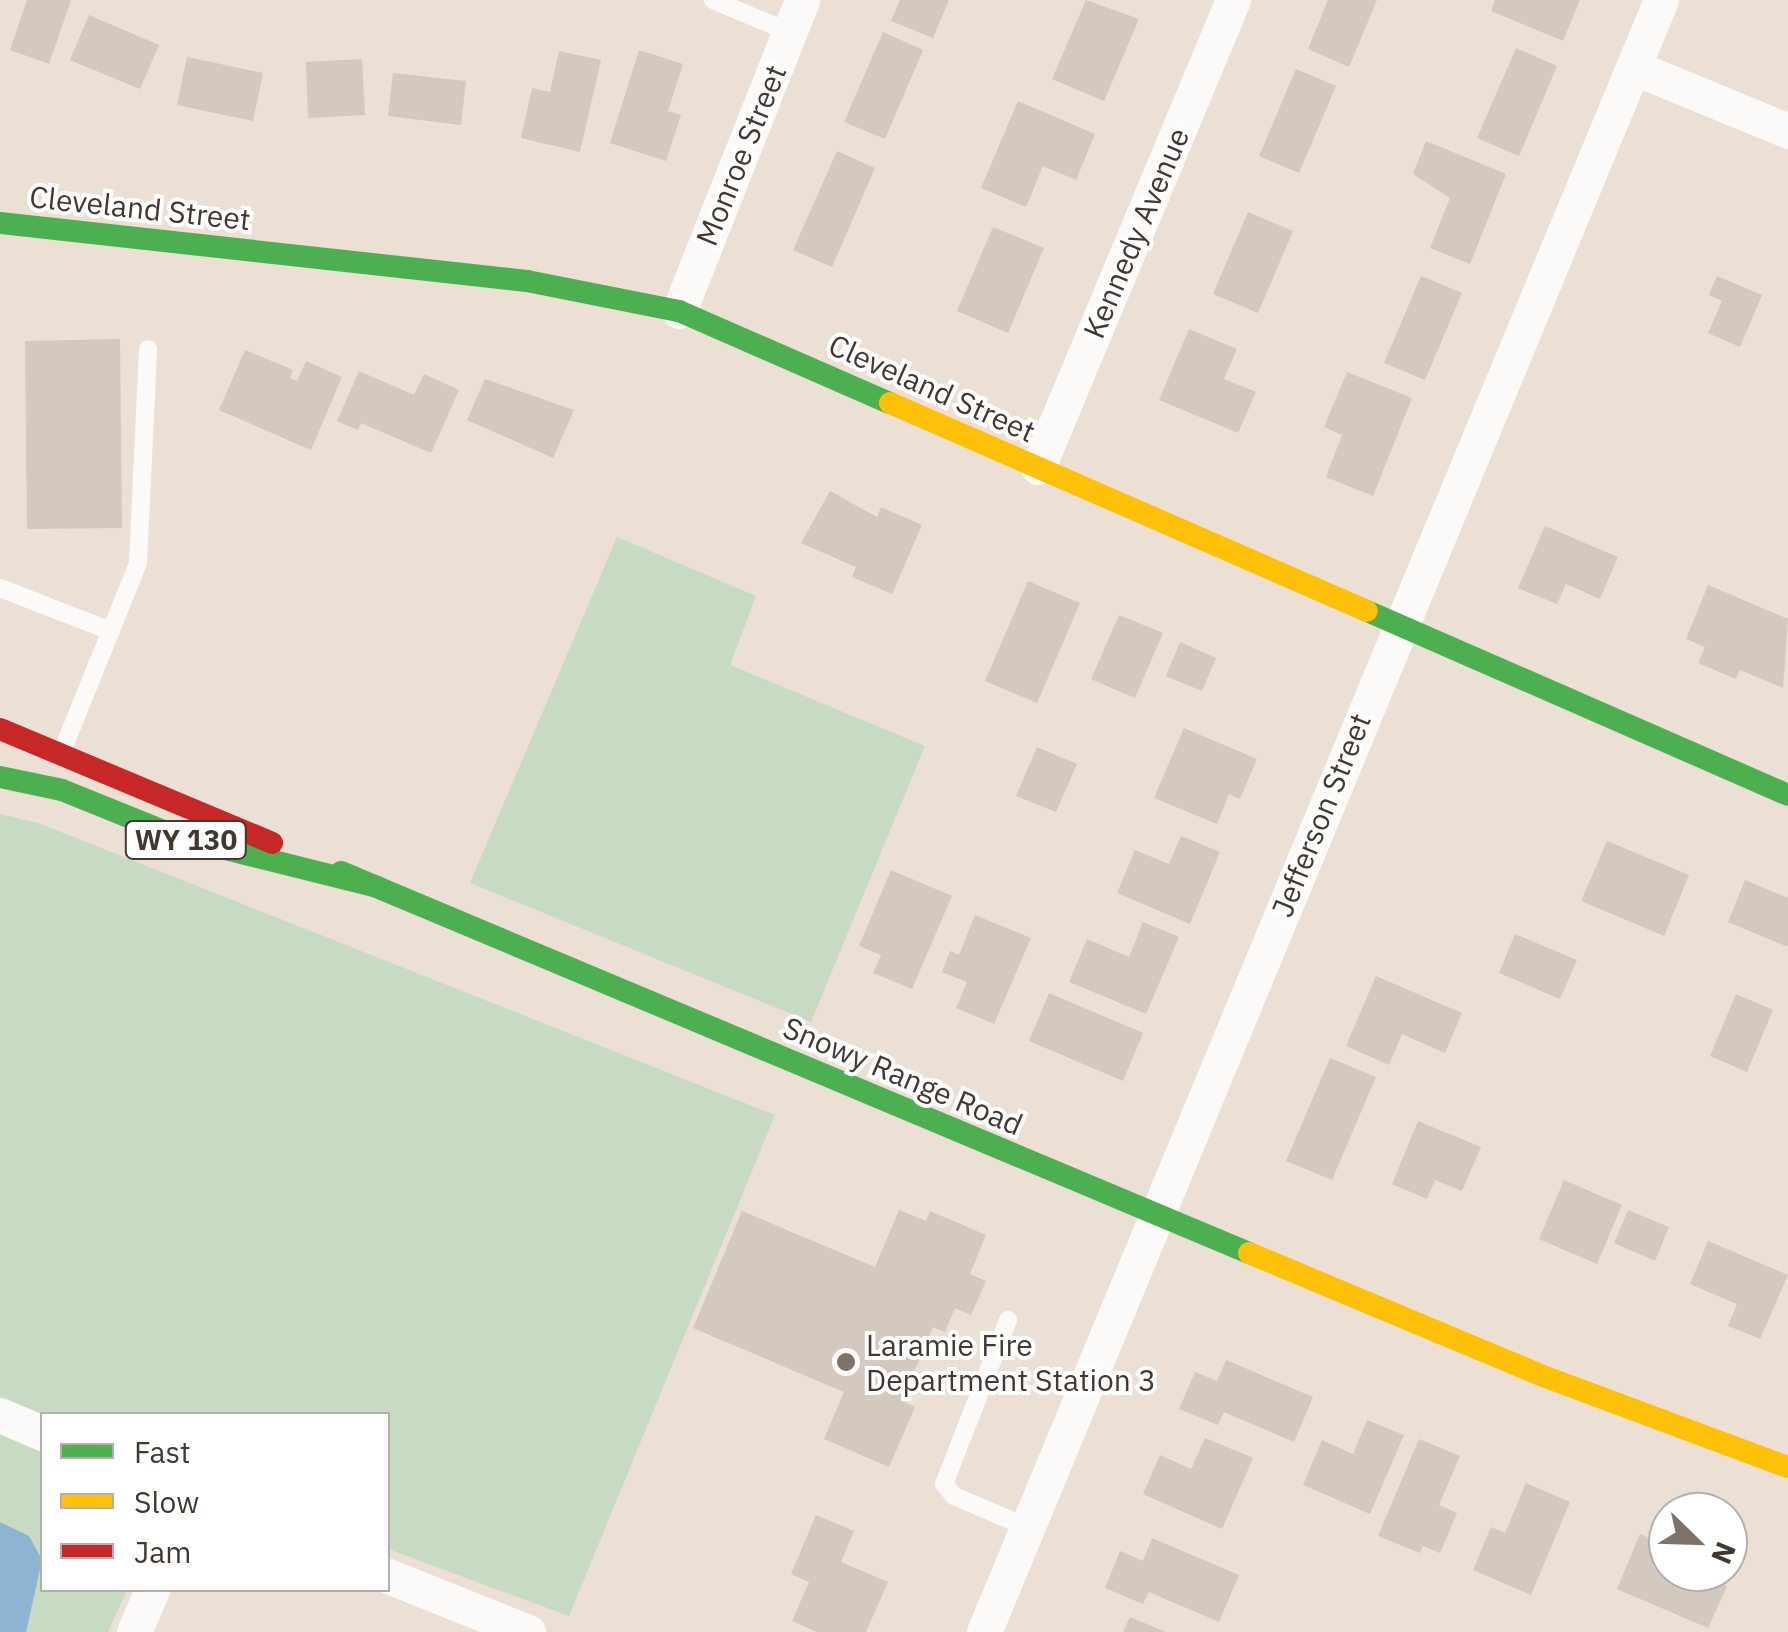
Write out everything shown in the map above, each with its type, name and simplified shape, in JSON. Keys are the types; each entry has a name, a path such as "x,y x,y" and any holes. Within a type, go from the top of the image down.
{"main road":[{"name":"Cleveland Street","path":"0,223 527,282 679,310 1788,795"},
{"name":"Snowy Range Road","path":"0,728 1543,1376 1788,1467"},
{"name":"WY 130","path":"0,777 62,790 181,838 377,887"}],"street":[{"name":"Kennedy Avenue","path":"1038,467 1233,0"},
{"name":"Jefferson Street","path":"984,1632 1162,1216 1396,626 1661,0"},
{"name":"Monroe Street","path":"679,310 795,16"},
{"path":"1633,67 1788,132"},
{"path":"0,1415 40,1432"},
{"path":"390,1577 528,1632"},
{"path":"134,1632 151,1592"}],"lane":[{"path":"713,0 795,16"},
{"path":"61,754 138,563 148,349"},
{"path":"0,588 111,630"},
{"path":"1008,1320 944,1484 954,1496 1028,1528"}],"green space":[{"path":"617,537 756,596 730,665 925,746 811,1022 470,883"},
{"path":"0,814 38,823 775,1115 569,1616 390,1550 390,1412 40,1412 40,1592 126,1592 108,1632 0,1632"}],"water":[{"path":"0,1522 29,1536 40,1556 40,1569 26,1632 0,1632"}],"building":[{"path":"27,0 71,0 49,64 10,50"},
{"path":"900,0 949,0 933,38 891,21"},
{"path":"1086,0 1139,19 1104,101 1052,79"},
{"path":"1328,0 1377,0 1349,67 1308,49"},
{"path":"1495,0 1580,0 1563,41 1491,11"},
{"path":"89,15 159,45 140,89 70,60"},
{"path":"883,32 923,50 885,139 844,122"},
{"path":"1516,48 1557,66 1519,156 1477,138"},
{"path":"639,50 683,64 668,111 681,115 666,161 610,143"},
{"path":"559,51 601,60 580,152 521,138 532,88 550,92"},
{"path":"187,57 263,73 253,121 177,105"},
{"path":"362,59 365,115 308,118 306,62"},
{"path":"1296,69 1336,86 1299,173 1259,156"},
{"path":"393,73 466,81 461,125 388,116"},
{"path":"1018,101 1095,134 1076,180 1043,166 1026,207 981,188"},
{"path":"1426,141 1506,174 1470,264 1430,248 1450,198 1413,174"},
{"path":"837,151 875,168 832,267 793,250"},
{"path":"1248,212 1293,231 1258,313 1213,294"},
{"path":"993,227 1044,248 1008,333 957,311"},
{"path":"1421,276 1462,293 1425,380 1384,363"},
{"path":"1717,276 1762,295 1740,347 1708,333 1722,301 1709,295"},
{"path":"1189,329 1237,349 1224,379 1256,392 1238,433 1159,400"},
{"path":"120,339 122,528 27,529 25,341"},
{"path":"245,350 293,370 290,378 297,381 306,361 342,377 311,450 219,410"},
{"path":"359,371 414,395 424,374 459,390 431,453 361,423 358,430 337,421"},
{"path":"1347,372 1412,398 1373,496 1326,477 1342,435 1324,427"},
{"path":"485,379 574,410 553,458 467,420"},
{"path":"830,491 877,517 881,507 922,525 892,594 852,577 856,567 801,543"},
{"path":"1545,526 1618,557 1600,599 1566,584 1557,604 1518,588"},
{"path":"1028,581 1080,603 1037,703 985,681"},
{"path":"1708,585 1788,619 1783,688 1740,670 1736,679 1698,663 1705,647 1686,639"},
{"path":"1119,615 1163,633 1135,698 1091,679"},
{"path":"1180,642 1216,658 1202,691 1166,676"},
{"path":"1184,728 1257,759 1240,799 1229,794 1217,824 1154,798"},
{"path":"1037,747 1077,764 1056,812 1016,796"},
{"path":"1181,836 1220,852 1190,924 1117,893 1135,850 1169,864"},
{"path":"1607,841 1689,875 1664,936 1581,901"},
{"path":"891,870 952,896 912,989 873,973 881,955 859,946"},
{"path":"1745,880 1788,898 1788,947 1728,922"},
{"path":"975,915 1031,938 994,1024 956,1008 967,982 942,972 950,951 959,955"},
{"path":"1143,922 1179,937 1146,1014 1069,982 1087,939 1129,957"},
{"path":"1515,934 1577,960 1560,999 1499,973"},
{"path":"1376,976 1462,1013 1445,1053 1402,1034 1389,1065 1346,1046"},
{"path":"1049,993 1143,1033 1123,1081 1029,1041"},
{"path":"1736,994 1773,1010 1747,1072 1710,1056"},
{"path":"1330,1058 1376,1077 1332,1180 1286,1161"},
{"path":"1418,1121 1481,1147 1462,1191 1435,1180 1427,1199 1392,1184"},
{"path":"1564,1180 1622,1205 1597,1264 1539,1239"},
{"name":"Laramie Fire Department Station 3","path":"899,1210 926,1221 930,1211 986,1235 970,1274 986,1281 971,1315 955,1308 945,1332 933,1327 902,1401 915,1407 889,1467 824,1439 844,1392 693,1328 742,1211 875,1267"},
{"path":"1628,1210 1669,1227 1655,1261 1614,1243"},
{"path":"1708,1241 1788,1275 1760,1339 1728,1326 1737,1304 1690,1284"},
{"path":"1226,1360 1313,1397 1294,1442 1224,1412 1218,1425 1179,1409 1195,1372 1217,1381"},
{"path":"1367,1420 1404,1435 1370,1514 1303,1485 1322,1440 1353,1454"},
{"path":"1205,1438 1253,1458 1222,1529 1143,1494 1160,1455 1191,1469"},
{"path":"1419,1439 1460,1456 1439,1505 1457,1513 1440,1553 1423,1546 1420,1553 1378,1536"},
{"path":"1526,1483 1570,1502 1531,1595 1473,1570 1491,1527 1505,1533"},
{"path":"816,1515 854,1531 841,1562 888,1582 866,1632 817,1632 792,1621 809,1582 791,1574"},
{"path":"1640,1534 1648,1537 1648,1592 1724,1592 1708,1628 1617,1589"},
{"path":"1152,1538 1239,1575 1219,1622 1149,1592 1143,1604 1105,1588 1120,1551 1143,1561"},
{"path":"1130,1617 1166,1632 1123,1632"}],"traffic: fast":[{"path":"0,223 527,281 679,311 890,403"},
{"path":"1367,611 1788,795"},
{"path":"0,777 62,790 181,838 377,887"},
{"path":"341,872 1249,1253"}],"traffic: slow":[{"path":"890,403 1367,611"},
{"path":"1249,1253 1543,1376 1788,1467"}],"traffic: jam":[{"path":"0,729 272,843"}],"place":[{"name":"Laramie Fire Department Station 3","path":"846,1362"}]}
